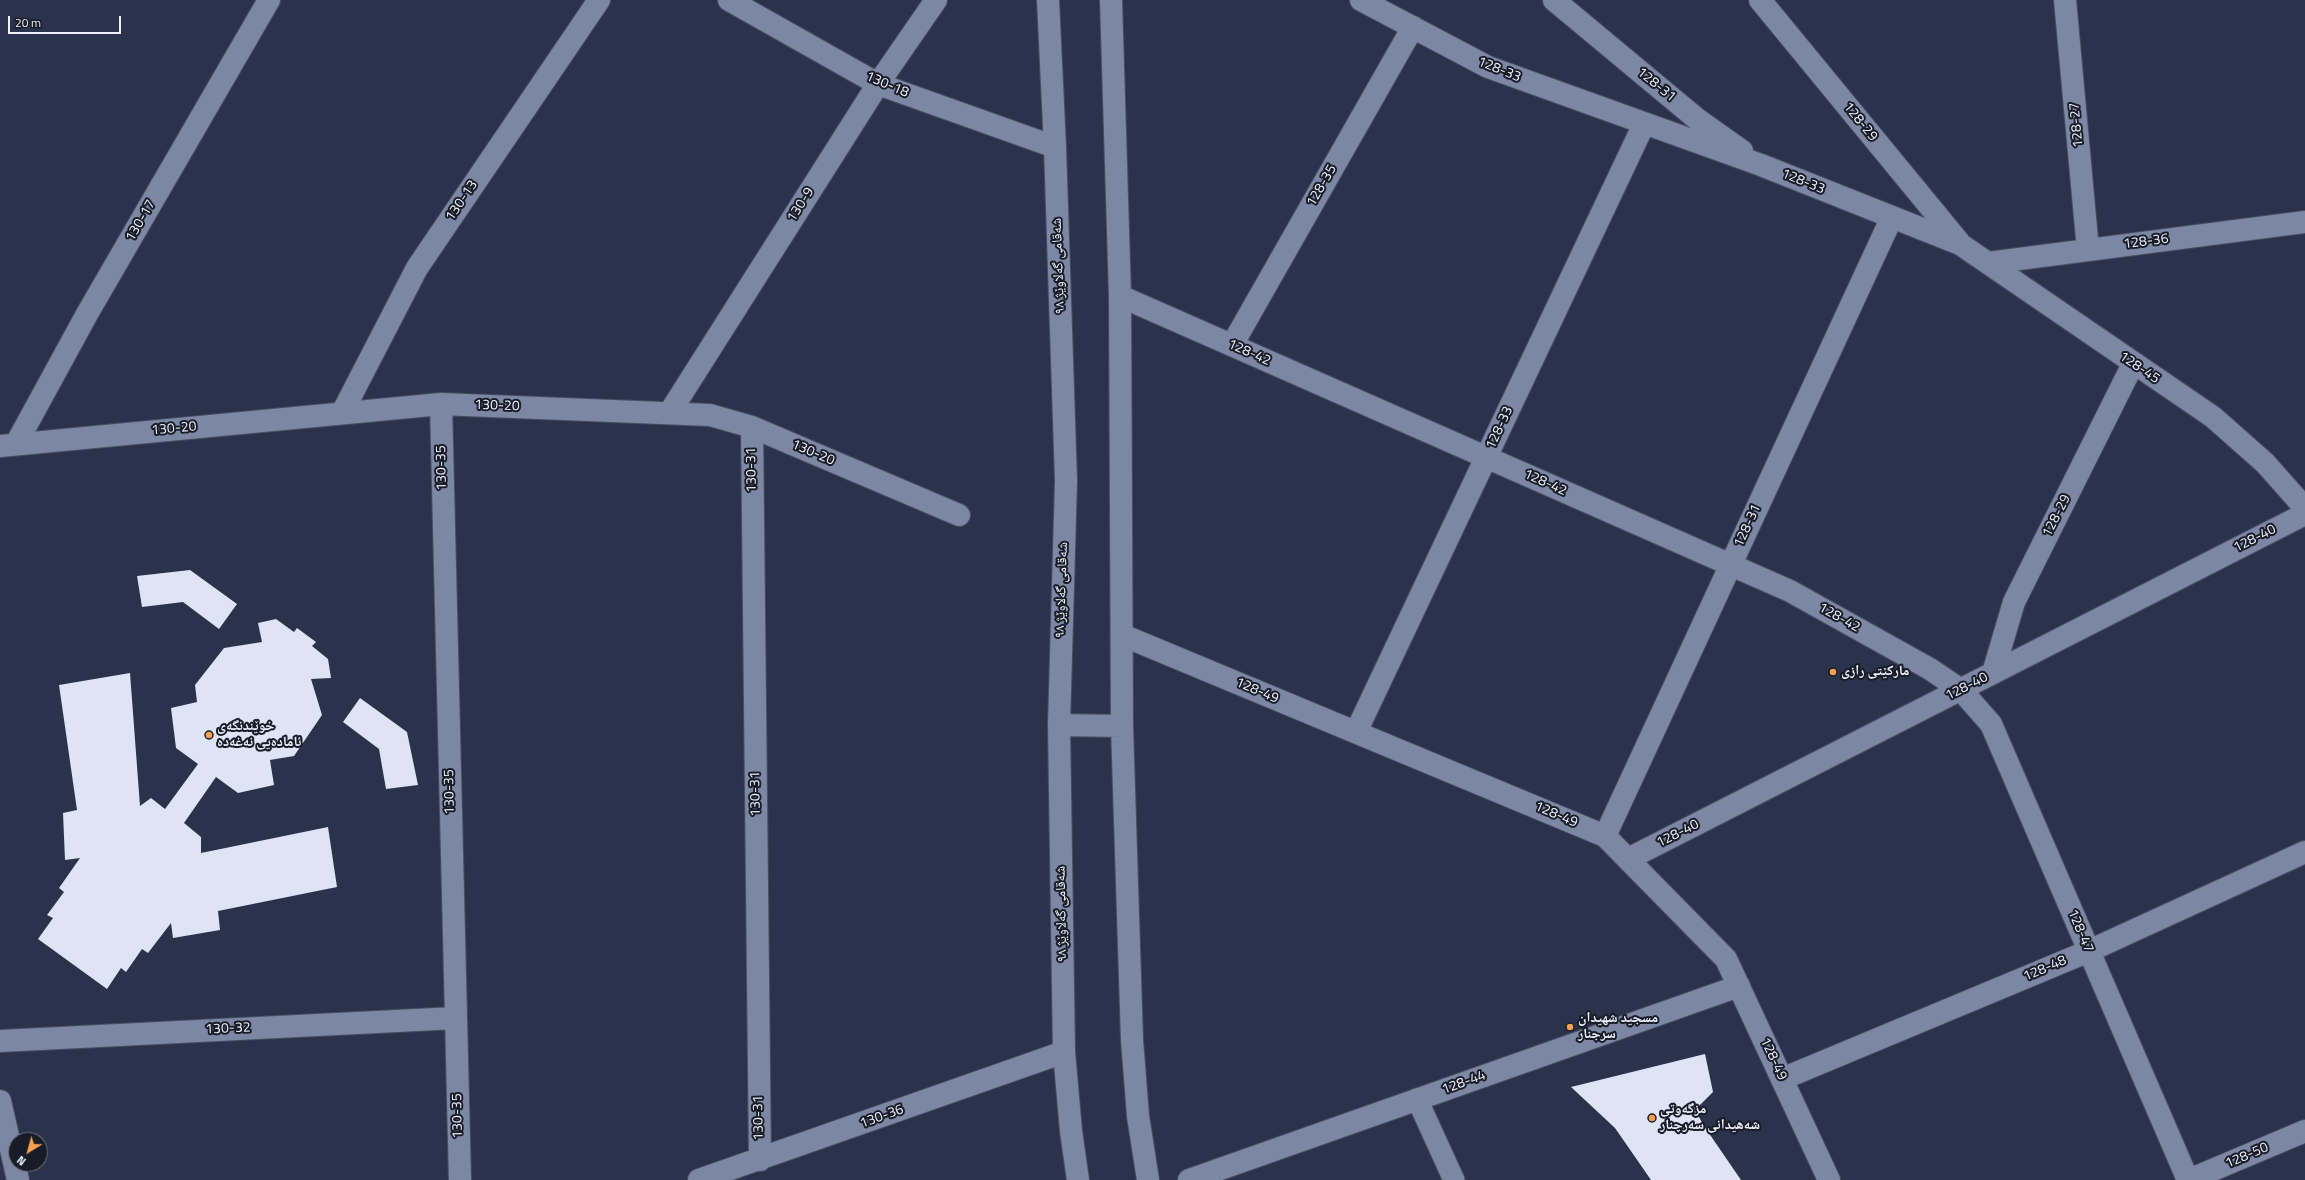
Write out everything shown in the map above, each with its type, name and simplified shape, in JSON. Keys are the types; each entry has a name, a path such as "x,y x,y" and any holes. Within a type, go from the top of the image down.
{"street":[{"name":"130-17","path":"5,443 87,314 268,0"},
{"name":"130-13","path":"342,413 416,268 599,0"},
{"name":"130-18","path":"729,0 878,84 1055,147"},
{"name":"130-9","path":"670,412 878,84 936,0"},
{"name":"شەقامی گەلاوێژ ٩٨","path":"1048,0 1055,147 1066,481 1058,725 1064,1052 1070,1131 1078,1180"},
{"path":"1111,0 1120,296 1122,726 1132,1040 1138,1116 1148,1180"},
{"name":"128-33","path":"1361,0 1488,67 1761,165 1960,244"},
{"name":"128-31","path":"1554,0 1698,119 1761,165"},
{"name":"128-29","path":"1760,0 1960,244"},
{"name":"128-27","path":"2065,0 2088,250"},
{"name":"128-35","path":"1232,345 1413,27"},
{"name":"128-33","path":"1356,732 1644,124"},
{"name":"128-31","path":"1605,836 1892,217"},
{"name":"128-36","path":"1988,263 2305,222"},
{"name":"128-45","path":"1960,244 2213,418 2265,463 2305,508"},
{"name":"128-42","path":"1120,296 1730,565 1790,590 1930,669 1961,690"},
{"name":"128-29","path":"1992,673 2014,602 2133,364"},
{"name":"130-20","path":"5,443 441,404 670,412 710,415 752,427 959,515"},
{"name":"130-35","path":"441,404 460,1180"},
{"name":"130-31","path":"752,427 760,1160"},
{"name":"128-40","path":"1628,859 2305,514"},
{"name":"128-49","path":"1122,635 1605,836 1726,959 1829,1180"},
{"name":"128-47","path":"1961,690 1991,724 2188,1180"},
{"path":"1058,725 1122,726"},
{"name":"128-48","path":"1782,1079 2089,951 2305,852"},
{"name":"128-44","path":"1189,1180 1739,986"},
{"name":"130-32","path":"0,1041 456,1018"},
{"name":"130-36","path":"699,1180 725,1176 760,1160 1064,1052"},
{"path":"1,1114 18,1180"},
{"name":"128-50","path":"2188,1180 2305,1131"}],"lane":[{"path":"1417,1099 1454,1180"}],"building":[{"path":"190,570 237,604 219,629 183,602 142,607 137,576"},
{"path":"276,619 294,632 297,628 316,642 312,646 328,659 331,678 311,679 322,715 294,756 270,760 274,785 238,793 216,777 184,823 201,837 201,853 328,827 337,887 218,911 220,930 173,938 171,923 148,953 142,949 126,972 121,968 107,989 38,939 53,918 47,915 64,892 59,888 80,858 65,860 63,813 77,810 59,685 130,673 140,806 151,798 165,809 198,764 176,748 171,708 197,702 195,685 224,648 262,642 258,623"},
{"path":"360,698 407,732 418,785 386,789 379,749 343,722"},
{"name":"مزگەوتی شەهیدانی سەرچنار","path":"1705,1054 1713,1092 1695,1110 1704,1126 1741,1180 1651,1180 1615,1128 1571,1087"}],"place":[{"name":"مارکێتی رازی","path":"1833,672"},
{"name":"خوێندنگەی ئامادەیی نەغەدە","path":"209,735"},
{"name":"مسجيد شهيدان سرجنار","path":"1570,1027"},
{"name":"مزگەوتی شەهیدانی سەرچنار","path":"1652,1118"}]}
